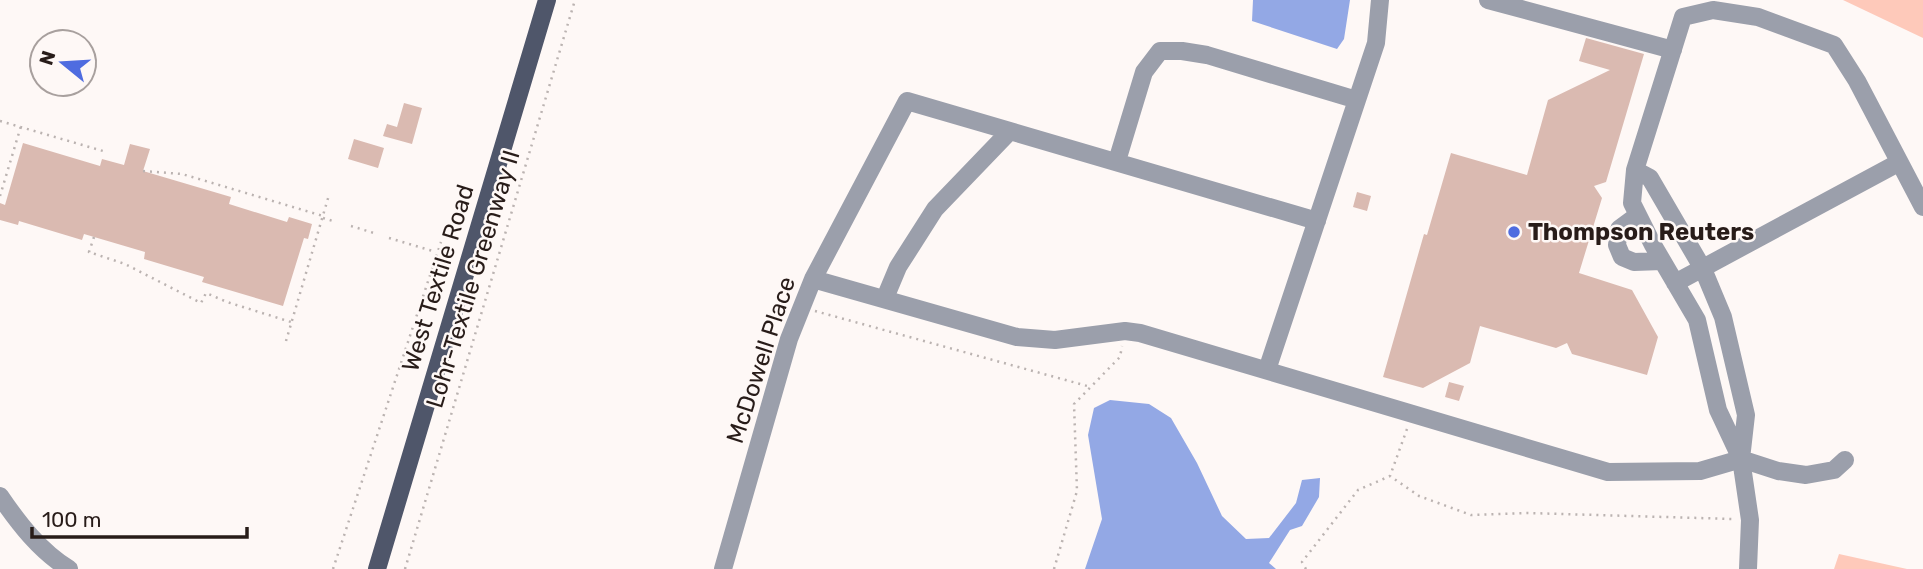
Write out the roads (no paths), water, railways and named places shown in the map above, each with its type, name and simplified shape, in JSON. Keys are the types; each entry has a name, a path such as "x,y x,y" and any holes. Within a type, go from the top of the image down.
{"main road":[{"name":"West Textile Road","path":"377,569 547,0"}],"street":[{"path":"1267,370 1376,43 1380,0"},
{"path":"1488,0 1673,50"},
{"path":"1741,459 1718,410 1697,320 1632,203 1635,170 1683,17 1713,9 1758,17 1834,45 1857,81 1923,208"},
{"path":"1117,162 1144,72 1160,51 1207,55 1357,100"},
{"name":"McDowell Place","path":"723,569 789,339 813,279 907,101 1010,131"},
{"path":"885,298 898,267 935,209 1010,131 1317,221"},
{"path":"1675,283 1898,163"},
{"path":"1635,170 1650,178 1703,268 1723,317 1746,415 1741,459 1750,520 1748,569"},
{"path":"1662,261 1634,262 1622,257 1617,245 1619,229 1670,212"},
{"path":"813,279 1017,337 1055,340 1125,331 1140,333 1608,472 1700,471 1741,459 1778,471 1806,475 1834,470 1845,460"},
{"path":"0,496 36,543 69,569"}],"water":[{"path":"1253,0 1350,0 1344,39 1337,49 1252,21"},
{"path":"1110,400 1149,404 1171,418 1197,463 1222,516 1246,539 1269,538 1296,503 1302,480 1320,478 1319,497 1302,526 1290,530 1269,563 1276,569 1085,569 1102,519 1088,435 1094,408"}],"place":[{"name":"Thompson Reuters","path":"1514,232"}]}
